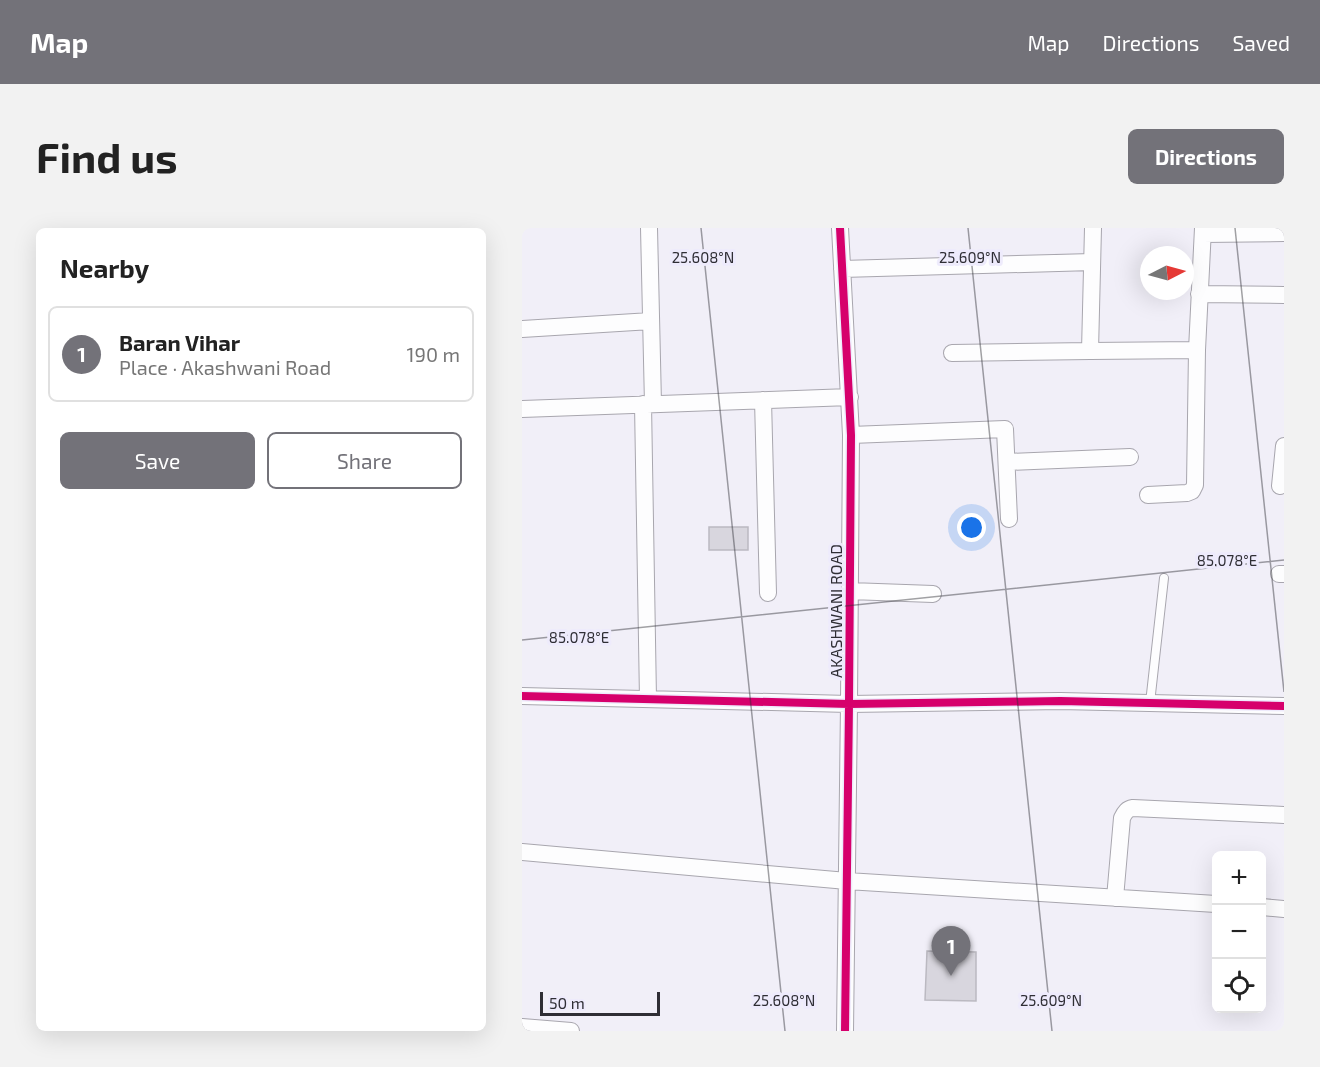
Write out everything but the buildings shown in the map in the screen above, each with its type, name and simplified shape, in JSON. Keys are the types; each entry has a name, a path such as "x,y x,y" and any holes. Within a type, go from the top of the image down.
{"street":[{"path":"648,699 648,404 651,321 649,228"},
{"name":"AKASHWANI ROAD","path":"840,228 851,435 845,1031"},
{"path":"1090,351 1093,228"},
{"path":"1148,495 1187,493 1192,491 1195,485 1197,350 1203,231 1284,233"},
{"path":"842,269 1092,262"},
{"path":"1199,294 1284,295"},
{"path":"522,328 651,321"},
{"path":"952,353 1197,350"},
{"path":"522,409 850,397"},
{"path":"763,400 768,593"},
{"path":"851,435 1005,429 1009,519"},
{"path":"1280,486 1284,446"},
{"path":"1006,462 1130,457"},
{"path":"850,591 933,594"},
{"path":"522,696 849,704 1060,700 1284,706"},
{"path":"1115,898 1122,818 1126,810 1133,808 1284,815"},
{"path":"522,852 846,881 1212,904"},
{"path":"1266,907 1284,909"},
{"path":"522,1027 571,1031"}],"lane":[{"path":"1150,703 1164,578"}],"cycle path":[{"path":"840,228 851,435 845,1031"},
{"path":"522,696 849,704 1060,701 1284,706"}],"place":[{"name":"Baran Vihar","path":"951,976"}]}
